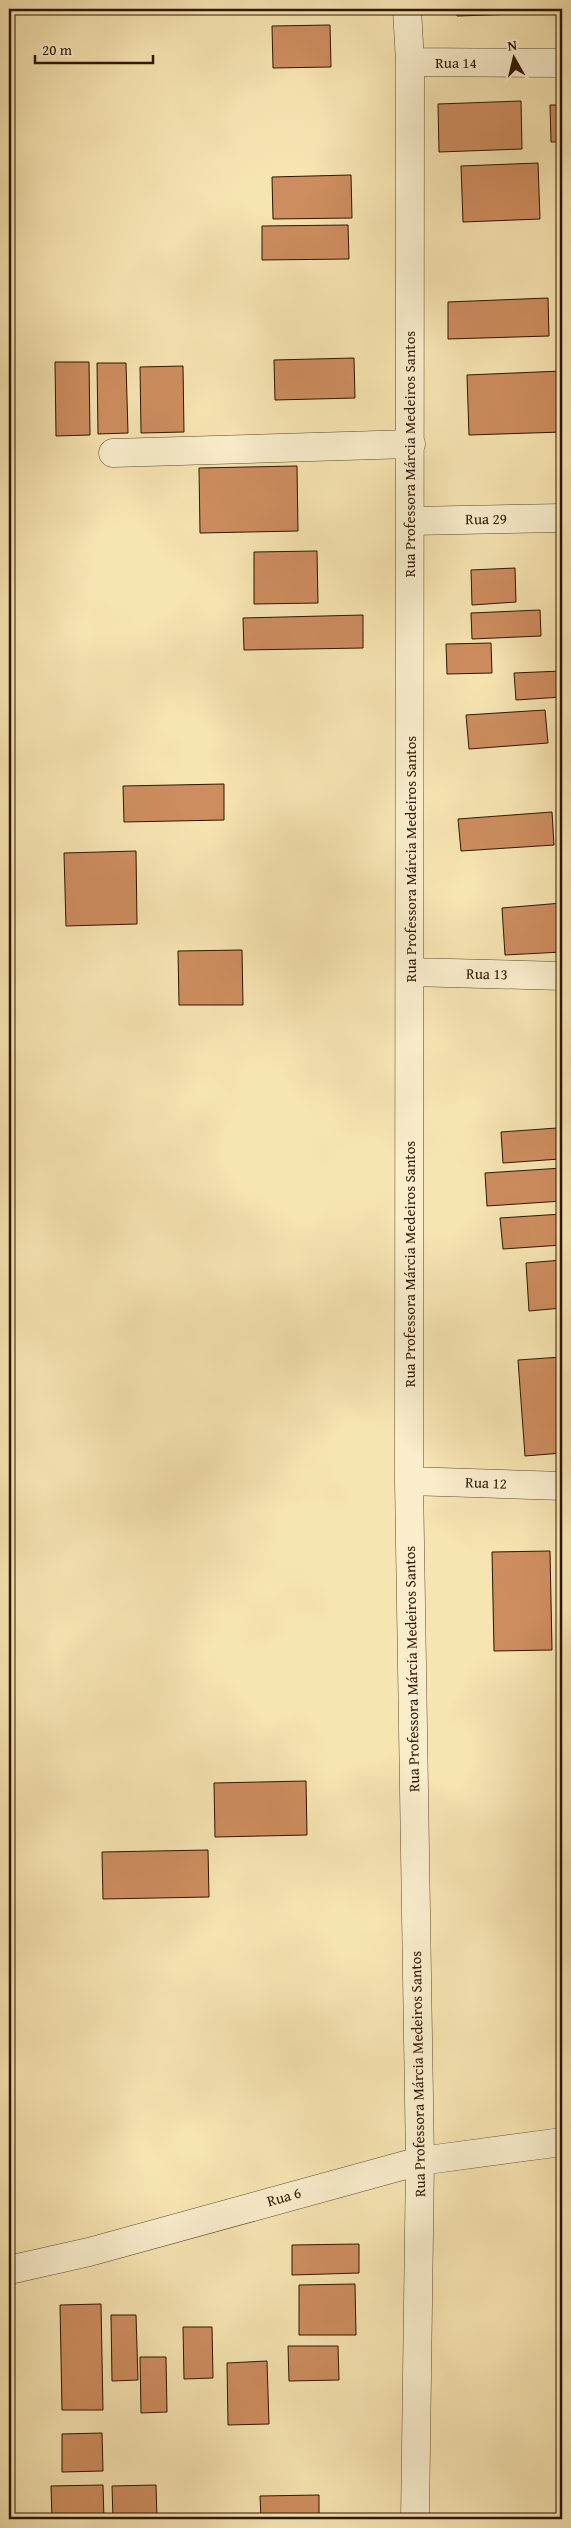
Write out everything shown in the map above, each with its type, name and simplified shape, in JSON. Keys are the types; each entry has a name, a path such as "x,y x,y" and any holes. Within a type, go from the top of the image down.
{"street":[{"name":"Rua Professora Márcia Medeiros Santos","path":"407,9 410,62 411,444 409,1481 420,2161 416,2519"},
{"name":"Rua 14","path":"410,62 562,64"},
{"path":"113,452 411,444"},
{"name":"Rua 29","path":"411,521 562,518"},
{"name":"Rua 13","path":"411,972 562,976"},
{"name":"Rua 12","path":"409,1481 562,1486"},
{"name":"Rua 6","path":"9,2270 90,2252 420,2161 562,2142"}],"building":[{"path":"457,9 518,9 518,14 457,16"},
{"path":"330,25 331,67 273,68 272,26"},
{"path":"521,101 522,149 439,152 438,104"},
{"path":"550,105 562,105 562,142 551,142"},
{"path":"538,163 540,219 463,222 461,166"},
{"path":"351,175 352,218 273,219 272,177"},
{"path":"348,225 349,259 262,260 262,226"},
{"path":"548,298 549,336 448,339 448,302"},
{"path":"354,358 355,398 275,400 274,360"},
{"path":"55,362 89,362 90,435 56,436"},
{"path":"97,363 126,363 128,433 98,434"},
{"path":"183,366 184,432 141,433 140,367"},
{"path":"562,371 562,432 469,435 467,375"},
{"path":"297,466 298,531 200,533 199,468"},
{"path":"317,551 318,603 254,604 254,552"},
{"path":"515,568 516,602 472,605 471,570"},
{"path":"540,610 541,636 472,639 471,613"},
{"path":"363,615 363,648 244,650 243,618"},
{"path":"491,643 492,673 447,674 446,644"},
{"path":"562,671 562,697 516,700 514,673"},
{"path":"545,710 548,743 469,749 466,715"},
{"path":"224,784 224,820 124,822 123,786"},
{"path":"552,812 554,845 461,851 458,819"},
{"path":"136,851 137,924 66,926 64,853"},
{"path":"562,903 562,952 505,955 502,908"},
{"path":"242,950 243,1005 179,1005 178,951"},
{"path":"557,1128 560,1159 503,1163 501,1132"},
{"path":"562,1168 562,1201 487,1206 485,1173"},
{"path":"562,1214 562,1245 503,1249 500,1218"},
{"path":"562,1260 562,1308 529,1311 526,1263"},
{"path":"562,1357 562,1453 525,1456 518,1360"},
{"path":"550,1551 552,1650 494,1651 492,1552"},
{"path":"561,1560 562,1560 562,1642"},
{"path":"306,1781 307,1835 215,1837 214,1783"},
{"path":"208,1850 209,1897 103,1899 102,1852"},
{"path":"359,2244 359,2273 292,2275 292,2245"},
{"path":"355,2284 356,2335 299,2335 299,2285"},
{"path":"101,2304 103,2410 62,2410 60,2305"},
{"path":"111,2315 136,2315 138,2380 112,2381"},
{"path":"183,2327 212,2327 213,2378 184,2379"},
{"path":"288,2346 338,2346 339,2380 289,2381"},
{"path":"140,2357 166,2357 167,2412 141,2413"},
{"path":"267,2361 269,2424 228,2425 227,2363"},
{"path":"102,2433 103,2471 62,2472 62,2434"},
{"path":"103,2485 104,2519 52,2519 51,2486"},
{"path":"156,2485 157,2519 113,2519 112,2486"},
{"path":"319,2495 319,2519 261,2519 260,2496"}]}
